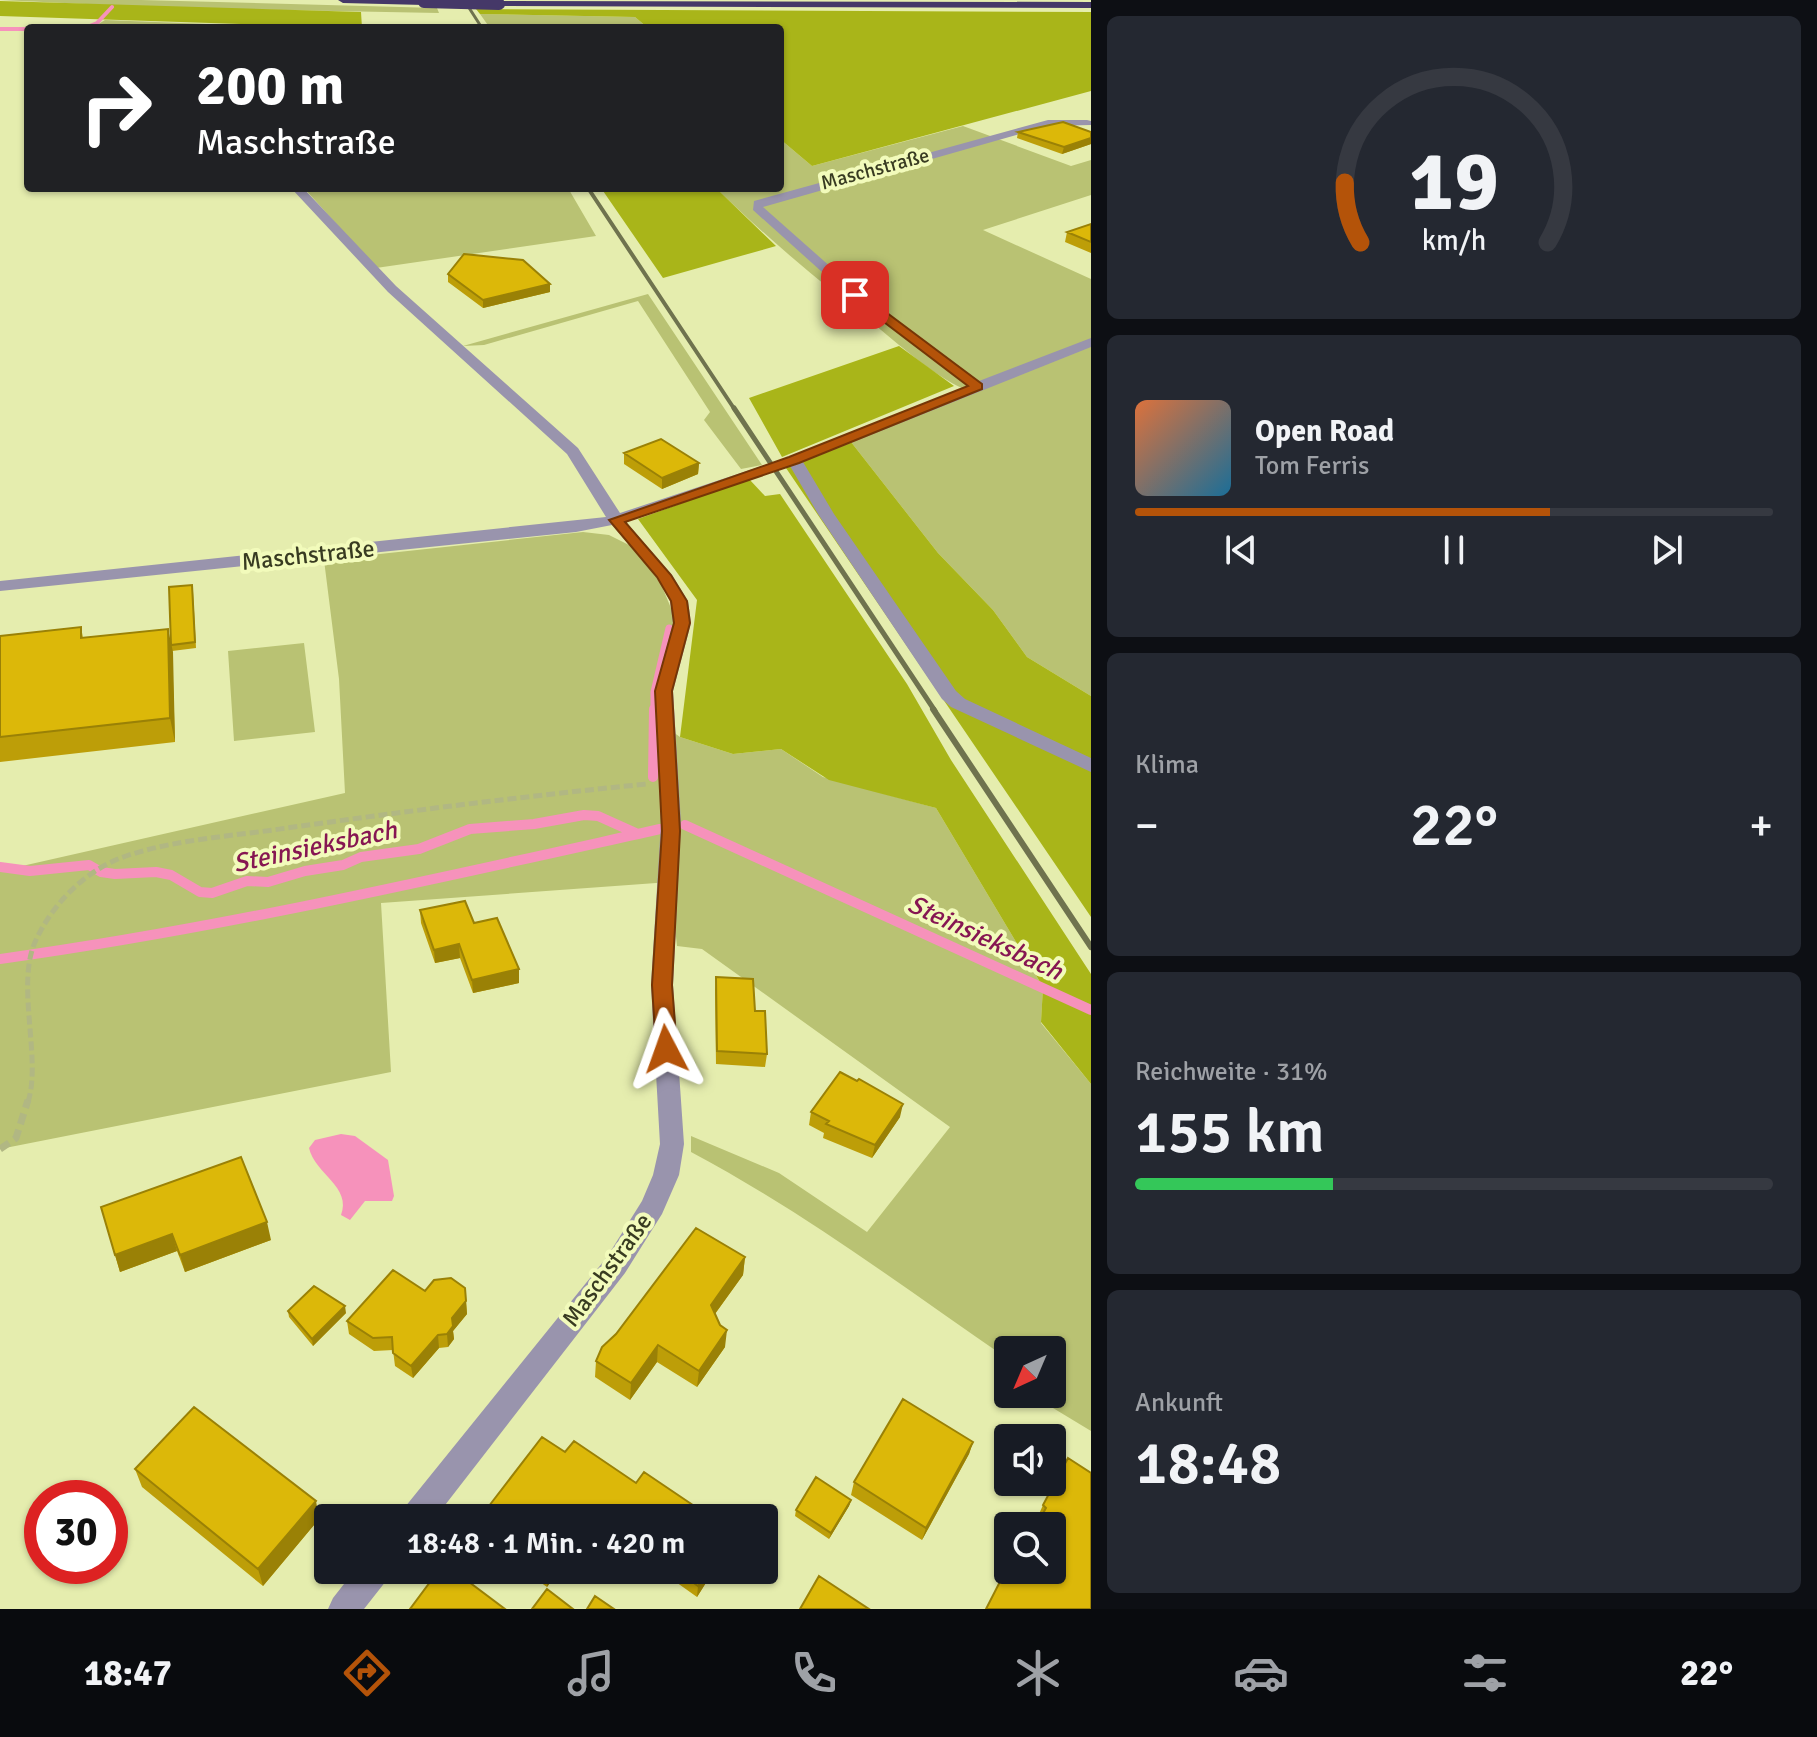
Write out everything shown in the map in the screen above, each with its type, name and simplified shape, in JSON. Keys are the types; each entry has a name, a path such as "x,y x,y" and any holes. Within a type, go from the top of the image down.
{"highway":[{"path":"343,0 499,4 1091,5"}],"street":[{"name":"Maschstraße","path":"978,387 855,295 757,208 758,203 776,195 1048,123 1087,123"},
{"name":"Maschstraße","path":"301,192 392,289 573,451 616,520 664,575 679,601 682,623 664,691 671,831 662,985 672,1144 666,1175 653,1206 616,1265 427,1504"},
{"name":"Maschstraße","path":"0,586 576,527 616,520 794,460 1091,342"},
{"path":"794,460 826,514 949,695 958,703 1091,766"},
{"path":"344,1609 364,1584"}],"path":[{"path":"0,1149 16,1138 30,1095 29,964 33,947 59,903 90,874 125,856 174,845 459,803 639,784 668,785"}],"green space":[{"path":"0,0 141,0 437,8 439,13 172,8"},
{"path":"0,1 361,12 362,24 241,24 0,16"},
{"path":"476,9 1091,12 1091,91 812,166 784,142 784,24 643,24 635,17 480,14"},
{"path":"480,14 635,17 643,24 487,24"},
{"path":"105,20 208,24 98,24"},
{"path":"963,126 1071,166 1091,160 1091,195 983,230 1091,279 1091,696 1027,657 993,610 938,553 851,442 973,393 934,372 910,354 794,259 720,192 784,192 784,142 812,166"},
{"path":"308,192 570,192 596,236 376,268"},
{"path":"604,192 720,192 776,246 663,278"},
{"path":"648,294 762,465 741,469 704,420 710,412 638,301 484,345 463,346"},
{"path":"899,346 954,386 782,457 749,398"},
{"path":"851,442 938,553 993,610 1027,657 1091,696 1091,917 786,468"},
{"path":"749,479 765,496 780,494 907,684 951,760 1091,974 1091,1084 1041,1022 1043,987 936,808 829,780 781,749 733,754 680,737 697,600 638,519"},
{"path":"583,532 609,535 633,547 661,584 675,618 659,722 680,737 733,754 781,749 823,777 936,808 1043,987 1041,1023 1091,1084 1091,1431 1053,1408 1066,1408 1066,1336 994,1336 994,1349 813,1225 691,1152 691,1136 779,1173 867,1232 950,1127 702,949 677,946 670,882 381,903 391,1072 0,1149 0,871 345,793 339,679 324,560"},
{"path":"304,643 315,732 234,741 228,651"}],"shaded area":[{"path":"341,1134 355,1136 388,1160 394,1196 392,1201 365,1201 350,1220 341,1215 341,1196 318,1166 309,1148 315,1140"}],"building":[{"path":"1063,122 1091,132 1091,138 1064,147 1018,132"},
{"path":"1091,224 1091,242 1067,232"},
{"path":"464,254 523,260 550,284 483,300 448,274"},
{"path":"661,439 699,463 662,478 624,453"},
{"path":"192,585 195,642 171,645 169,587"},
{"path":"81,627 81,638 168,629 170,718 0,737 0,636"},
{"path":"465,901 474,923 497,918 519,969 472,980 459,944 434,950 420,910"},
{"path":"716,977 753,979 755,1011 765,1011 767,1054 717,1051"},
{"path":"840,1072 903,1104 875,1145 826,1124 829,1121 811,1112"},
{"path":"241,1157 267,1222 180,1255 172,1234 115,1255 101,1207"},
{"path":"696,1228 745,1257 711,1305 720,1325 727,1330 699,1371 658,1345 631,1383 596,1361 602,1347 616,1334"},
{"path":"393,1270 425,1291 434,1280 451,1278 465,1288 466,1301 452,1318 453,1326 447,1334 438,1335 411,1366 393,1353 392,1337 373,1338 347,1321"},
{"path":"314,1286 345,1306 312,1339 288,1311"},
{"path":"903,1399 973,1442 926,1528 854,1482"},
{"path":"194,1407 316,1501 258,1569 135,1469"},
{"path":"542,1437 565,1452 574,1441 636,1483 644,1472 691,1504 491,1504"},
{"path":"1068,1458 1091,1473 1091,1609 986,1609 999,1584 1066,1584 1066,1512 1044,1512 1046,1508 1043,1505 1048,1496 1066,1496"},
{"path":"816,1477 851,1500 831,1533 796,1510"},
{"path":"819,1576 869,1609 800,1609"},
{"path":"429,1584 472,1584 505,1609 410,1609"},
{"path":"547,1589 573,1609 532,1609"},
{"path":"595,1596 614,1609 587,1609"}],"waterway":[{"path":"95,24 112,7"},
{"path":"0,29 24,29"},
{"path":"654,709 654,692 669,628"},
{"path":"653,777 654,709"},
{"name":"Steinsieksbach","path":"0,867 30,871 89,865 101,872 115,874 156,872 171,875 200,892 212,893 247,881 268,882 305,871 343,865 361,857 419,849 470,829 534,824 584,815 598,816 638,834"},
{"name":"Steinsieksbach","path":"685,825 1091,1010"},
{"name":"Steinsieksbach","path":"638,834 660,829"},
{"name":"Steinsieksbach","path":"0,959 240,919 638,834"}],"railway":[{"path":"464,0 479,24"},
{"path":"591,192 735,410"},
{"path":"734,408 935,711"},
{"path":"933,709 1091,947"}],"route":[{"path":"666,1049 662,985 671,831 664,691 682,623 679,601 664,575 616,520 794,460 978,387 855,295"}]}
